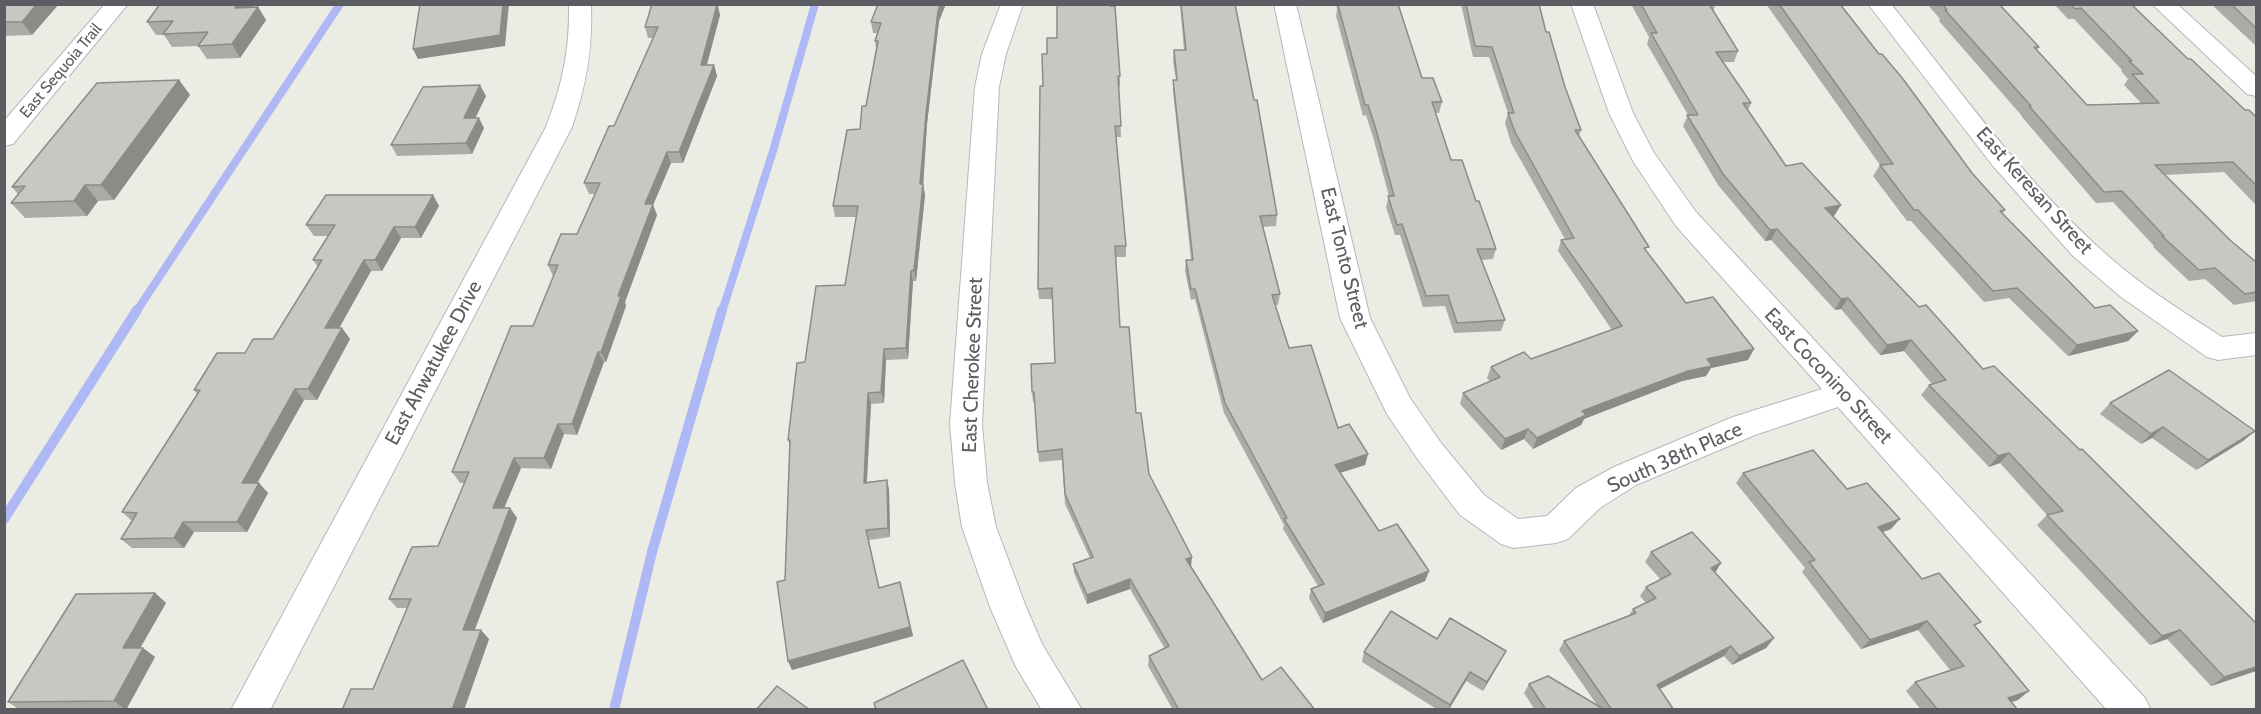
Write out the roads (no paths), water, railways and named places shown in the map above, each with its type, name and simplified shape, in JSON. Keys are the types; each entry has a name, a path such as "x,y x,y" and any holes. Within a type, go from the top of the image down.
{"street":[{"name":"East Sequoia Trail","path":"4,138 117,4"},
{"name":"East Ahwatukee Drive","path":"250,710 559,127 580,64 580,4"},
{"name":"East Cherokee Street","path":"1012,4 994,54 987,87 966,424 971,483 979,527 992,566 1029,655 1063,710"},
{"name":"East Tonto Street","path":"1285,4 1355,318 1398,405 1430,452 1472,505 1513,534"},
{"name":"East Coconino Street","path":"1582,4 1621,112 1642,155 1661,185 1720,259 1846,393 2132,710"},
{"name":"East Keresan Street","path":"1879,4 2016,177 2084,250 2168,318 2218,350 2256,344"},
{"path":"2163,4 2256,89"},
{"name":"South 38th Place","path":"1513,534 1556,529 1588,498 1625,476 1744,426 1846,393"}],"waterway":[{"path":"136,312 340,4"},
{"path":"722,312 773,151 815,4"},
{"path":"4,519 137,310"},
{"path":"614,710 652,552 722,310"}]}
